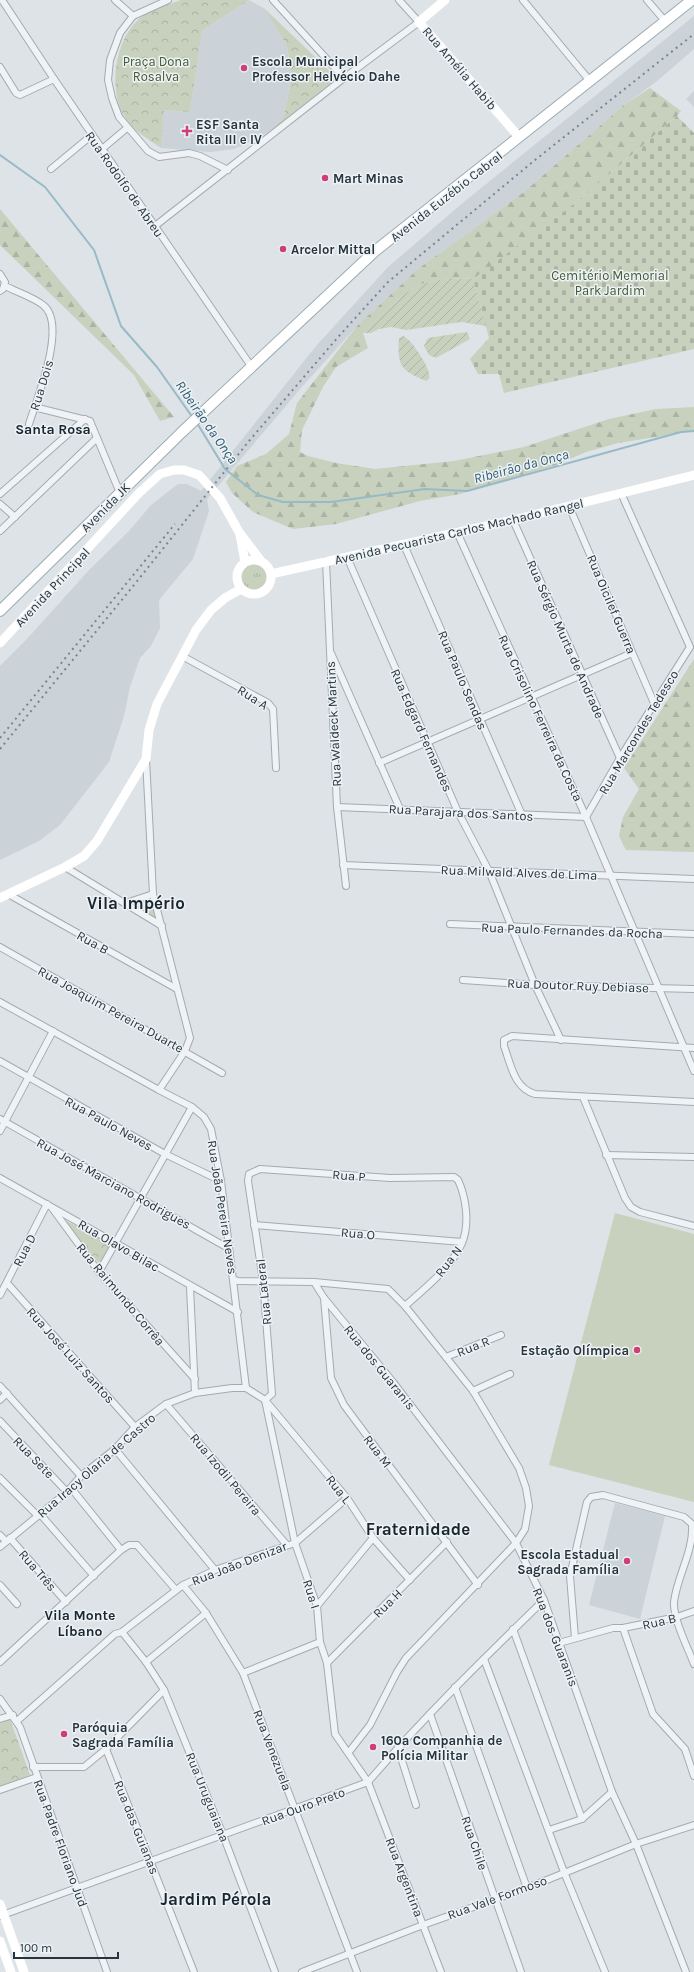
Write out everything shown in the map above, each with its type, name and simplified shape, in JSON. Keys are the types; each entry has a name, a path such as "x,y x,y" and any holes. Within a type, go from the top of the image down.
{"main road":[{"name":"Avenida Euzébio Cabral","path":"211,405 251,366 375,252 692,0"},
{"name":"Avenida JK","path":"2,607 211,405"}],"street":[{"name":"Rua Rodolfo de Abreu","path":"2,0 92,135 251,366"},
{"path":"115,0 133,16"},
{"path":"168,0 133,16 120,33 110,60 108,80 119,117 148,151 159,157 189,153 200,156 228,170"},
{"path":"274,0 344,78"},
{"name":"Rua Amélia Habib","path":"399,0 519,137"},
{"path":"155,226 344,78 419,22 445,0"},
{"path":"522,0 590,81"},
{"path":"646,0 665,21"},
{"path":"0,67 16,93 20,96 54,79"},
{"path":"102,149 127,128"},
{"path":"52,169 92,135"},
{"path":"0,274 4,279 5,286 0,291"},
{"name":"Rua Dois","path":"5,286 44,305 52,316 52,347 29,424"},
{"path":"34,407 90,421 120,494"},
{"path":"0,494 85,419"},
{"path":"0,531 97,438"},
{"name":"Avenida Principal","path":"0,643 139,493 160,474 174,470 184,470 199,475 220,498 239,532 261,561"},
{"name":"Avenida Pecuarista Carlos Machado Rangel","path":"271,574 513,520 694,475"},
{"name":"Rua Marcondes Tedesco","path":"586,817 620,758 690,647 621,492"},
{"path":"0,504 15,517"},
{"name":"Rua Oicilef Guerra","path":"570,506 654,703"},
{"name":"Rua Sérgio Murta de Andrade","path":"513,520 620,758"},
{"name":"Avenida Principal","path":"239,532 245,562"},
{"name":"Rua Crisolino Ferreira da Costa","path":"457,532 586,817 685,1047"},
{"name":"Rua Paulo Sendas","path":"404,545 522,815"},
{"name":"Rua Edgard Fernandes","path":"347,557 458,812 489,871 513,928 534,984 561,1040"},
{"path":"250,560 261,561 266,564 271,574 270,585 262,593 250,594 238,584 237,574 241,565 245,562 250,560"},
{"name":"Rua Waldeck Martins","path":"326,561 336,807 346,886"},
{"path":"159,1090 185,1051 190,1038 153,894 146,759 149,730 157,704 196,630 210,610 241,588"},
{"path":"329,650 400,809"},
{"path":"379,763 632,653"},
{"name":"Rua A","path":"182,656 268,703 273,709 276,768"},
{"path":"4,896 65,868 84,856 97,841 146,759"},
{"name":"Rua Parajara dos Santos","path":"336,807 586,817"},
{"name":"Rua Milwald Alves de Lima","path":"343,865 694,879"},
{"path":"65,868 126,903 162,926"},
{"path":"126,903 153,894"},
{"name":"Rua B","path":"4,896 177,989"},
{"name":"Rua Paulo Fernandes da Rocha","path":"450,924 513,928 694,934"},
{"name":"Rua Joaquim Pereira Duarte","path":"0,947 222,1073"},
{"name":"Rua Doutor Ruy Debiase","path":"463,980 534,984 694,989"},
{"name":"Rua João Pereira Neves","path":"0,1002 192,1107 204,1117 211,1129 221,1181 246,1388"},
{"path":"0,1131 3,1121 53,1031"},
{"path":"694,1048 512,1036 507,1037 504,1040 504,1046 518,1084 525,1091 535,1094 694,1102"},
{"path":"685,1047 694,1071"},
{"name":"Rua Paulo Neves","path":"0,1061 165,1154 221,1181"},
{"path":"583,1097 606,1155 625,1198 631,1207 640,1212 694,1226"},
{"path":"99,1272 192,1107"},
{"name":"Rua José Marciano Rodrigues","path":"3,1121 141,1197 228,1248"},
{"path":"606,1155 694,1157"},
{"name":"Rua P","path":"248,1181 249,1174 260,1169 390,1178 454,1177 458,1180"},
{"name":"Rua Olavo Bilac","path":"0,1179 116,1242 190,1287 238,1312"},
{"name":"Rua N","path":"405,1306 436,1278 462,1242 465,1226 465,1211 464,1198 458,1180"},
{"name":"Rua Lateral","path":"248,1181 263,1280 272,1394 265,1400"},
{"name":"Rua Raimundo Corrêa","path":"49,1206 99,1272 194,1379"},
{"name":"Rua D","path":"0,1295 49,1206"},
{"name":"Rua O","path":"254,1224 462,1242"},
{"path":"234,1280 314,1282 388,1289 405,1306 473,1391 519,1468 526,1488 529,1506 528,1519 525,1529 516,1543 478,1585 406,1658 397,1672 370,1725 349,1752"},
{"name":"Rua dos Guaranis","path":"314,1282 324,1298 393,1382 516,1543 544,1600 612,1792 636,1844 686,1972"},
{"name":"Rua José Luiz Santos","path":"7,1283 135,1427"},
{"path":"190,1287 195,1393"},
{"name":"Rua M","path":"324,1298 331,1378 344,1405 478,1585"},
{"name":"Rua R","path":"446,1357 500,1335"},
{"path":"473,1391 510,1374"},
{"path":"0,1386 81,1476"},
{"name":"Rua Iracy Olaria de Castro","path":"0,1547 69,1490 81,1476 115,1449 135,1427 166,1404 195,1393 232,1388 246,1388"},
{"path":"246,1388 265,1400"},
{"path":"0,1400 7,1393"},
{"name":"Rua L","path":"265,1400 347,1498 373,1538 410,1580"},
{"name":"Rua I","path":"265,1400 294,1543 317,1606 320,1642 327,1663 335,1734 349,1752 368,1782"},
{"name":"Rua Izodil Pereira","path":"166,1404 286,1544"},
{"name":"Rua Sete","path":"0,1421 69,1490 121,1550"},
{"path":"115,1449 216,1570"},
{"path":"0,1478 39,1515 94,1576"},
{"path":"575,1638 570,1576 587,1502 591,1497 598,1495 684,1517 692,1524 692,1539 674,1603 677,1617 694,1664"},
{"path":"294,1543 347,1498"},
{"name":"Rua Três","path":"0,1535 8,1539 66,1602"},
{"path":"317,1606 373,1538"},
{"name":"Rua H","path":"327,1663 447,1542"},
{"name":"Rua João Denizar","path":"17,1722 115,1634 122,1632 183,1585 216,1570 286,1544 294,1543"},
{"path":"0,1662 121,1550 133,1544 137,1545 176,1590"},
{"path":"0,1585 17,1604"},
{"name":"Rua Venezuela","path":"183,1585 206,1613 243,1673 357,1972"},
{"name":"Rua Ouro Preto","path":"2,1916 368,1782 455,1687 544,1600"},
{"name":"Rua B","path":"559,1643 613,1628 623,1628 677,1617 694,1611"},
{"path":"146,1662 206,1613"},
{"path":"623,1628 653,1714 685,1749 694,1776"},
{"path":"513,1629 582,1819"},
{"name":"Rua Uruguaiana","path":"122,1632 146,1662 164,1690 224,1835 275,1972"},
{"path":"243,1673 320,1642"},
{"path":"484,1660 564,1872 605,1972"},
{"path":"455,1687 527,1888"},
{"path":"33,1767 84,1767 106,1749 164,1690"},
{"name":"Rua Padre Floriano Jud","path":"0,1699 17,1722 107,1972"},
{"name":"Rua Chile","path":"430,1714 521,1972"},
{"path":"0,1719 13,1715"},
{"path":"398,1748 416,1805"},
{"name":"Rua das Guianas","path":"106,1749 194,1972"},
{"path":"0,1790 37,1777"},
{"name":"Rua Argentina","path":"368,1782 441,1972"},
{"path":"549,1830 582,1819 612,1792"},
{"name":"Rua Vale Formoso","path":"302,1972 423,1925 527,1888 636,1844 694,1825"},
{"path":"0,1904 2,1916 24,1972"},
{"path":"0,1941 11,1972"}],"shaded area":[{"name":"Escola Municipal Professor Helvécio Dahe","path":"249,0 265,9 287,46 292,76 284,116 273,129 259,138 234,149 211,152 161,148 164,110 190,112 202,31"},
{"path":"694,16 694,49 656,82 624,105 524,192 418,269 357,326 301,388 207,499 209,511 193,559 159,600 160,628 151,646 140,658 130,687 124,716 109,762 60,825 39,841 0,860 0,666 26,640 90,569 129,531 151,505 178,484 187,484 201,491 316,346 388,267 465,201"},
{"path":"694,91 694,107 686,99"},
{"name":"Escola Estadual Sagrada Família","path":"615,1503 665,1516 640,1619 589,1605"}],"green space":[{"name":"Praça Dona Rosalva","path":"181,0 249,0 202,31 190,112 164,110 161,148 136,130 124,116 119,105 116,92 116,65 124,39 139,19 153,10"},
{"path":"265,9 337,78 273,129 284,116 292,76 287,46"},
{"path":"650,88 681,111 677,116 578,201 473,279 448,278 424,283 402,295 363,333 368,348 336,367 323,387 302,430 300,452 308,456 336,463 375,469 454,461 524,447 609,419 656,409 694,407 694,431 618,443 586,452 556,465 460,494 420,501 336,524 293,529 253,512 232,493 226,482 237,466 266,454 289,434 297,403 357,326 418,269 524,192 624,105"},
{"name":"Cemitério Memorial Park Jardim","path":"677,116 694,133 694,349 504,393 499,374 478,374 470,359 489,338 473,279 578,201"},
{"path":"0,209 174,417 160,421 134,375 0,245"},
{"path":"448,278 473,279 486,326 461,322 406,330 391,327 379,329 371,333 363,333 402,295 424,283"},
{"path":"467,332 470,339 436,358 429,355 424,346 428,338"},
{"path":"403,336 407,338 416,349 425,363 429,375 429,379 426,381 411,374 402,366 399,355 399,338"},
{"path":"254,563 264,567 268,577 264,587 254,591 244,587 240,577 244,567"},
{"path":"694,659 694,852 626,850 619,836 623,817 639,789 624,768"},
{"path":"153,896 159,921 129,904"},
{"name":"Estação Olímpica","path":"615,1213 694,1234 694,1502 549,1465"},
{"path":"64,1220 113,1243 100,1265"},
{"path":"10,1719 30,1775 0,1787 0,1723"}],"waterway":[{"name":"Ribeirão da Onça","path":"0,155 45,187 94,250 121,326 157,367 193,418"},
{"name":"Ribeirão da Onça","path":"197,423 225,469 258,495 283,502 331,502 425,489 467,491 681,432 694,431"}],"railway":[{"path":"0,749 249,441 339,336 388,282 535,160 694,34"},
{"path":"0,738 175,524"}],"place":[{"name":"Escola Municipal Professor Helvécio Dahe","path":"244,68"},
{"name":"ESF Santa Rita III e IV","path":"187,131"},
{"name":"Mart Minas","path":"325,178"},
{"name":"Arcelor Mittal","path":"283,249"},
{"name":"Estação Olímpica","path":"637,1350"},
{"name":"Escola Estadual Sagrada Família","path":"627,1561"},
{"name":"Paróquia Sagrada Família","path":"64,1734"},
{"name":"160ª Companhia de Polícia Militar","path":"373,1747"}],"district":[{"name":"Santa Rosa","path":"53,429"},
{"name":"Vila Império","path":"136,903"},
{"name":"Fraternidade","path":"418,1529"},
{"name":"Vila Monte Líbano","path":"80,1624"},
{"name":"Jardim Pérola","path":"216,1899"}]}
